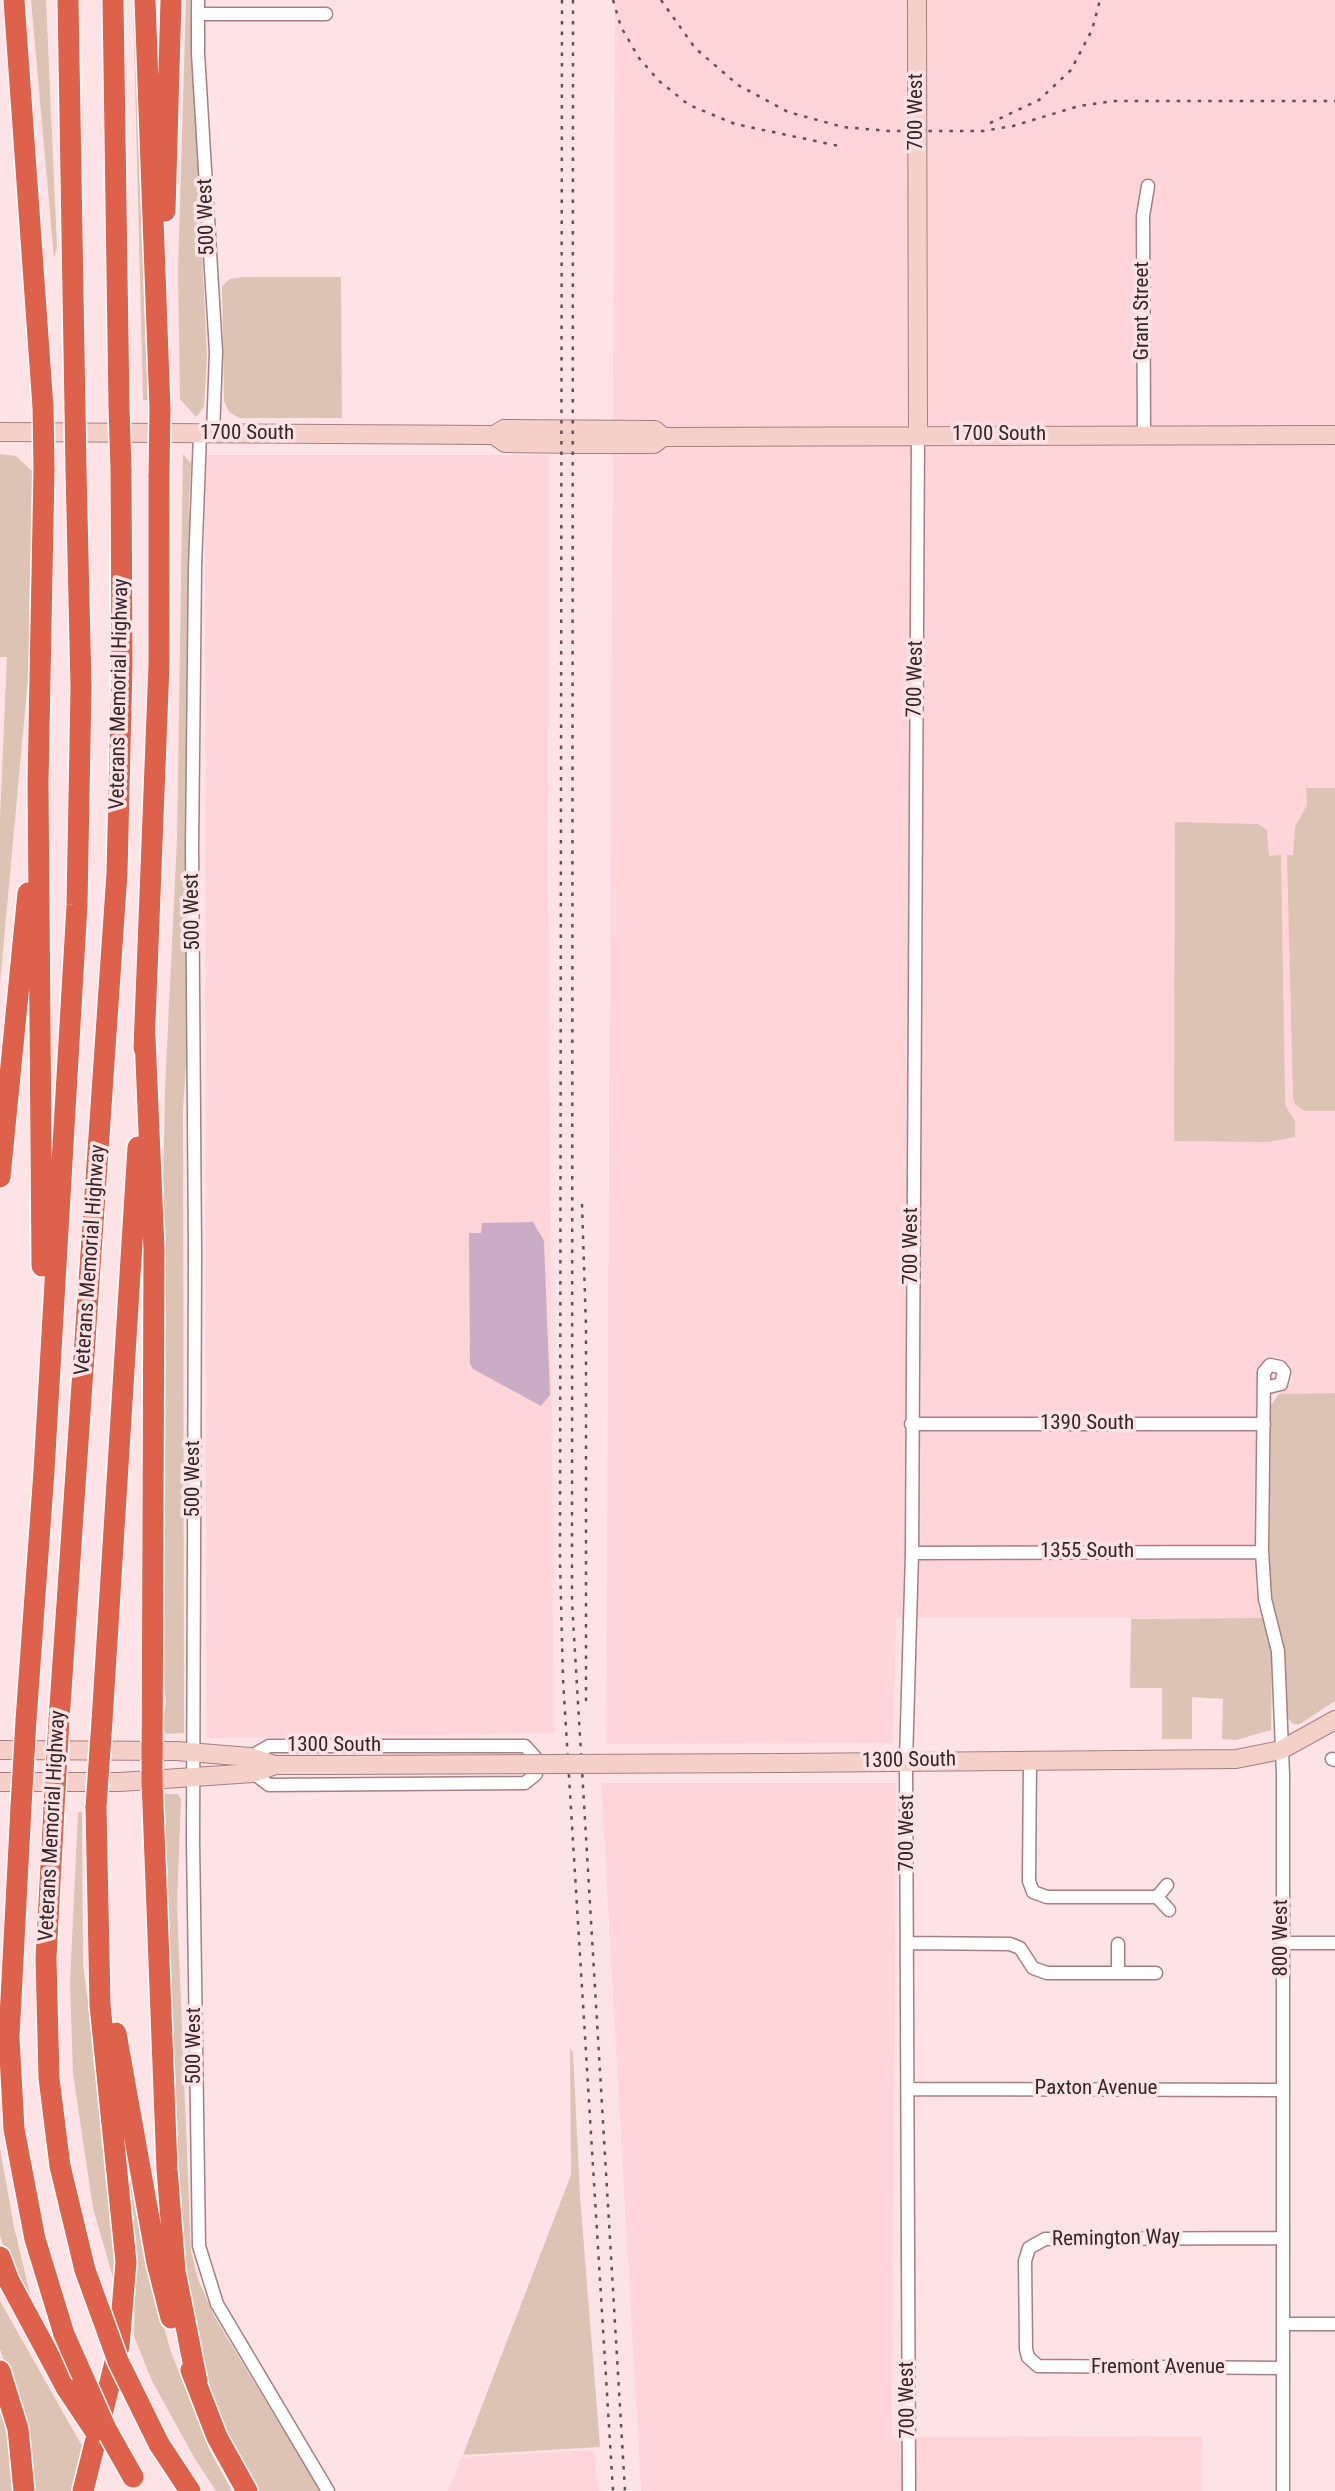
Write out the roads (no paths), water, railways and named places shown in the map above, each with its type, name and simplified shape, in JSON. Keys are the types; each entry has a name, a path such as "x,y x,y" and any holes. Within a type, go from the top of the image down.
{"highway":[{"path":"14,0 43,407 38,783 44,1471"},
{"path":"21,0 22,95"},
{"path":"62,0 70,92"},
{"name":"Veterans Memorial Highway","path":"68,0 81,687 78,905 44,1471 26,1720 9,2037 14,2129 35,2239 64,2334 106,2429 136,2487"},
{"name":"Veterans Memorial Highway","path":"113,0 122,665 117,873 54,1808 46,1958 49,2078 60,2166 85,2270 118,2361 159,2444 190,2491"},
{"path":"145,0 160,409"},
{"path":"83,2491 119,2346 126,2262 100,2005 96,1807 145,1037 159,664 160,409 171,0"},
{"path":"0,1177 38,783"},
{"path":"145,1037 154,1249 152,1780 167,2169 175,2271 197,2382"},
{"path":"97,1893 118,2046 158,2263 180,2350 197,2382 217,2437 247,2491"},
{"path":"0,2257 9,2281 67,2389 136,2487"},
{"path":"0,2371 18,2429 24,2491"}],"street":[{"name":"500 West","path":"198,0 216,352 195,567 192,849 193,1752 199,2246 217,2304 328,2491"},
{"name":"700 West","path":"909,2491 906,1761 912,1553 918,0"},
{"path":"198,14 326,14"},
{"name":"Grant Street","path":"1144,435 1143,216 1148,186"},
{"name":"1700 South","path":"0,432 494,435 504,429 654,430 663,437 1335,435"},
{"name":"800 West","path":"1264,1388 1262,1552 1265,1599 1278,1651 1281,1750 1283,2491"},
{"name":"1390 South","path":"911,1424 1264,1424"},
{"name":"1355 South","path":"912,1553 1262,1552"},
{"name":"1300 South","path":"0,1782 152,1780 194,1777 251,1765 1228,1760 1262,1756 1281,1750 1335,1720"},
{"name":"1300 South","path":"0,1750 193,1752 251,1765 269,1785 525,1783 536,1774 535,1757 525,1746 269,1746 251,1765"},
{"path":"1030,1760 1030,1881 1033,1892 1047,1897 1157,1897 1169,1910"},
{"path":"1157,1897 1167,1885"},
{"path":"908,1943 1010,1944 1020,1948 1030,1964 1042,1972 1156,1973"},
{"path":"1282,1943 1335,1943"},
{"path":"1118,1944 1118,1973"},
{"name":"Paxton Avenue","path":"909,2089 1282,2090"},
{"name":"Remington Way","path":"1034,2364 1026,2349 1025,2261 1030,2248 1037,2242 1050,2239 1282,2238"},
{"path":"1283,2324 1335,2324"},
{"name":"Fremont Avenue","path":"1034,2364 1048,2368 1283,2368"}],"railway":[{"path":"562,0 560,1562 563,1679 613,2491"},
{"path":"573,0 572,1602 625,2491"},
{"path":"613,0 621,27 639,58 659,81 689,105 735,124 839,146"},
{"path":"661,0 695,48 738,85 788,112 843,127 889,131 983,131 1013,126 1079,106 1113,101 1335,101"},
{"path":"990,123 1039,100 1071,70 1092,30 1100,0"},
{"path":"582,1204 586,1327 586,1708"}]}
